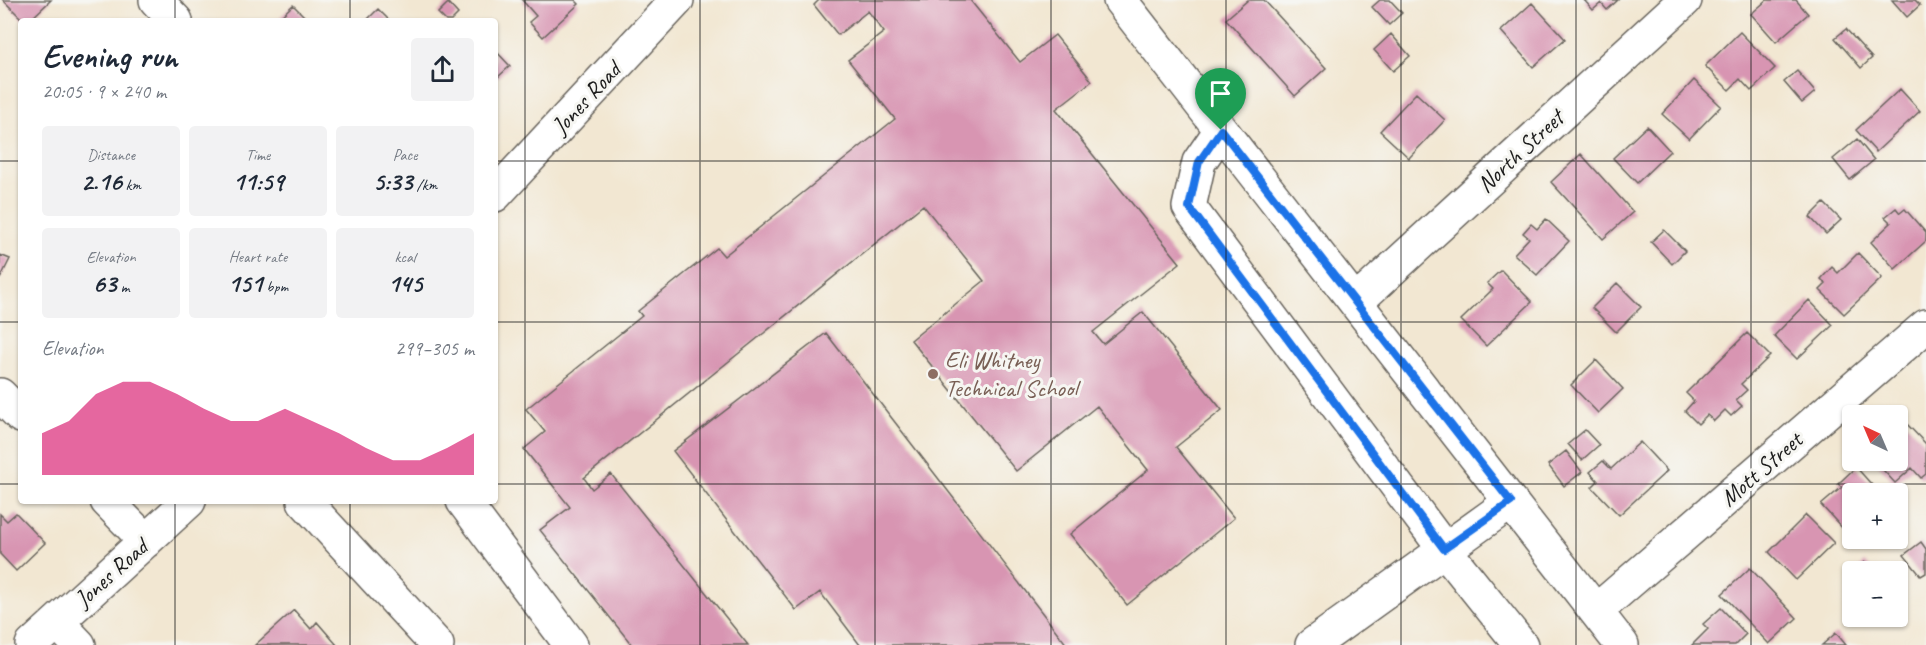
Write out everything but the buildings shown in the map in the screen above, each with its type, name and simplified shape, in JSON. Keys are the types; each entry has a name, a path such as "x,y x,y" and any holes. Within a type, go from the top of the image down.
{"street":[{"path":"156,0 173,18"},
{"name":"North Street","path":"1356,302 1685,0"},
{"name":"Jones Road","path":"498,192 672,2"},
{"path":"1137,6 1221,130 1622,645"},
{"path":"1221,130 1199,162 1189,207 1444,549 1521,645"},
{"name":"Mott Street","path":"1596,611 1926,326"},
{"path":"0,395 18,413"},
{"path":"1311,645 1511,502"},
{"path":"110,504 146,541"},
{"name":"Jones Road","path":"32,645 68,633 146,541 186,504"},
{"path":"307,504 436,645"},
{"path":"465,504 571,645"}],"place":[{"name":"Eli Whitney Technical School","path":"933,374"}],"route":[{"path":"1221,130 1511,502 1444,549 1189,207 1199,162 1221,130"}]}
